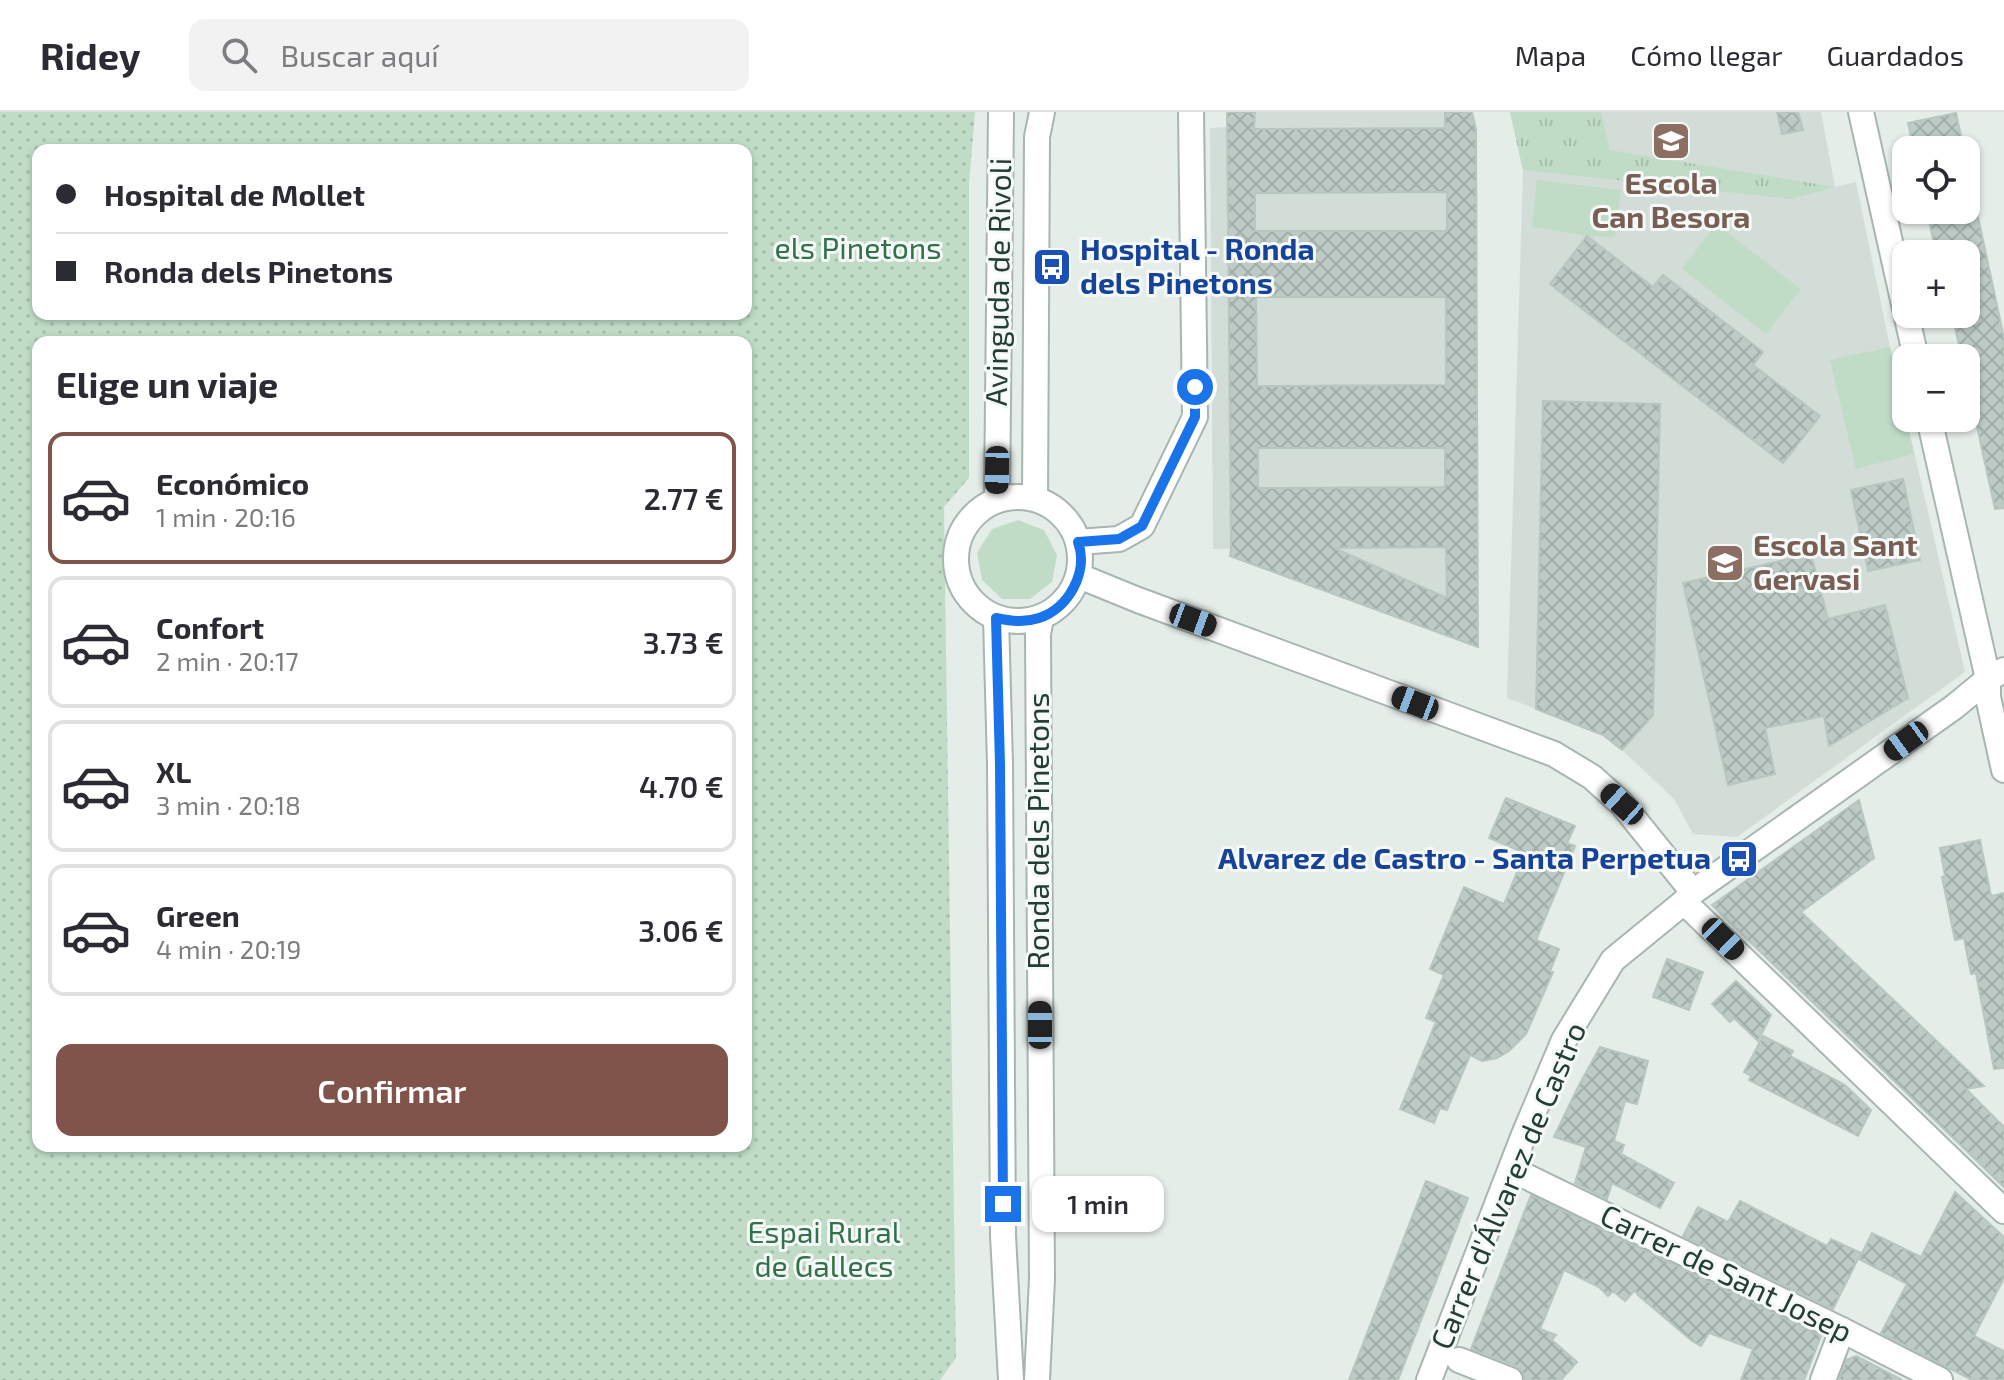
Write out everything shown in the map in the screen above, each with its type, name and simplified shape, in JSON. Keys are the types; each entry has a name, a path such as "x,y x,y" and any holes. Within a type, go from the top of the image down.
{"street":[{"name":"Avinguda de Rivoli","path":"997,500 1001,112"},
{"name":"Avinguda de Rivoli","path":"1035,499 1037,137 1042,112"},
{"path":"1078,542 1119,539 1142,526 1195,417 1191,112"},
{"path":"1861,112 1913,344"},
{"path":"1933,432 1996,674 1988,697 2004,770"},
{"path":"1014,496 1035,499 1050,505 1072,526 1080,548 1079,576 1071,594 1057,609 1041,618 1018,622 996,618 970,600 962,589 955,558 958,539 972,516 997,500 1014,496"},
{"path":"1079,576 1554,754 1592,777 1622,804 1689,897 2004,1211"},
{"name":"Ronda dels Pinetons","path":"996,618 1003,1236 1011,1380"},
{"name":"Ronda dels Pinetons","path":"1037,1380 1042,1279 1038,634 1041,618"},
{"name":"Carrer d'Álvarez de Castro","path":"1429,1380 1564,1040 1613,960 1689,897 1996,674"},
{"name":"Carrer de Sant Josep","path":"1511,1169 1940,1380"},
{"path":"1823,1380 1842,1330"},
{"path":"1459,1360 1510,1380"}],"shaded area":[{"path":"1227,112 1472,112 1476,129 1478,647 1230,556 1231,549 1213,549 1210,128 1227,127"},
{"name":"Escola Sant Gervasi","path":"1510,112 1821,112 1835,187 1856,182 1892,356 1892,432 1910,432 1965,672 1737,837 1693,834 1674,799 1603,735 1507,698 1523,170"}],"green space":[{"name":"Espai Rural de Gallecs","path":"0,112 975,112 969,183 969,478 944,507 956,1358 940,1380 0,1380"},
{"path":"1510,112 1601,112 1610,150 1835,187 1791,199 1523,170"},
{"path":"1537,180 1621,190 1615,237 1532,227"},
{"path":"1716,224 1801,289 1766,334 1682,269"},
{"path":"1890,347 1892,432 1909,432 1914,454 1856,469 1830,360"},
{"path":"1018,520 1044,530 1057,555 1052,582 1030,599 1002,599 982,580 977,553 992,529"}],"building":[{"path":"1227,112 1255,112 1254,129 1445,128 1445,112 1472,112 1476,129 1478,647 1230,556","holes":["1447,192 1447,231 1255,231 1255,193","1256,297 1446,297 1446,385 1257,386","1258,448 1445,448 1445,487 1258,488","1446,547 1447,598 1334,548"]},
{"path":"1777,112 1798,112 1803,130 1782,134"},
{"path":"1956,113 1961,136 1911,136 1908,123"},
{"path":"1930,224 1980,224 2004,338 2004,508 1995,509 1978,432 1980,344 1959,344 1955,328 1980,328 1980,240 1933,240"},
{"path":"1587,236 1653,287 1663,275 1763,352 1753,365 1820,416 1783,463 1550,284"},
{"path":"1543,401 1660,404 1653,715 1622,750 1603,735 1536,709"},
{"path":"1903,479 1920,560 1868,571 1851,490"},
{"path":"1811,554 1828,619 1885,605 1908,698 1829,746 1824,716 1765,728 1775,774 1728,785 1683,583"},
{"path":"1506,798 1575,826 1567,843 1575,846 1536,940 1559,949 1550,971 1553,972 1526,1034 1497,1058 1482,1061 1470,1055 1447,1110 1440,1108 1434,1123 1400,1109 1436,1022 1426,1018 1444,975 1430,969 1464,887 1504,904 1525,853 1489,838"},
{"path":"1859,800 1874,858 1801,912 1984,1086 1966,1089 2004,1127 2004,1187 1712,905"},
{"path":"1980,840 1991,896 2004,893 2004,1068 1994,1069 1976,973 1971,974 1964,938 1955,940 1942,877 1945,876 1940,848"},
{"path":"1667,959 1703,972 1689,1010 1653,997"},
{"path":"1736,981 1771,1015 1758,1041 1734,1018 1730,1022 1712,1004"},
{"path":"1763,1036 1793,1051 1790,1056 1845,1085 1871,1110 1858,1136 1749,1080 1751,1076 1744,1072"},
{"path":"1600,1047 1648,1061 1637,1104 1625,1101 1614,1141 1624,1145 1621,1154 1674,1183 1660,1208 1612,1183 1607,1199 1575,1183 1586,1147 1554,1137"},
{"path":"1426,1181 1468,1198 1398,1380 1349,1380"},
{"path":"1955,1192 2004,1237 2004,1278 1974,1336 2004,1351 2004,1380 1972,1380 1881,1333 1907,1284 1859,1259 1872,1233 1921,1257"},
{"path":"1531,1195 1821,1336 1804,1380 1741,1380 1753,1349 1709,1333 1701,1346 1635,1290 1625,1301 1613,1291 1608,1296 1599,1287 1564,1270 1540,1329 1556,1335 1552,1340 1577,1362 1561,1380 1525,1380 1516,1366 1471,1349"},
{"path":"1740,1201 1827,1246 1831,1239 1861,1253 1833,1309 1683,1236 1698,1207 1728,1222"},
{"path":"1856,1356 1902,1380 1839,1380 1846,1360"}],"place":[{"name":"Escola Can Besora","path":"1671,141"},
{"name":"Hospital - Ronda dels Pinetons","path":"1052,267"},
{"name":"Escola Sant Gervasi","path":"1725,563"},
{"name":"Alvarez de Castro - Santa Perpetua","path":"1739,859"}],"route":[{"path":"1003,1204 996,618 1018,622 1041,618 1057,609 1071,594 1079,576 1078,542 1119,539 1142,526 1195,417 1195,387"}],"park label":[{"name":"els Pinetons","path":"858,249"}]}
